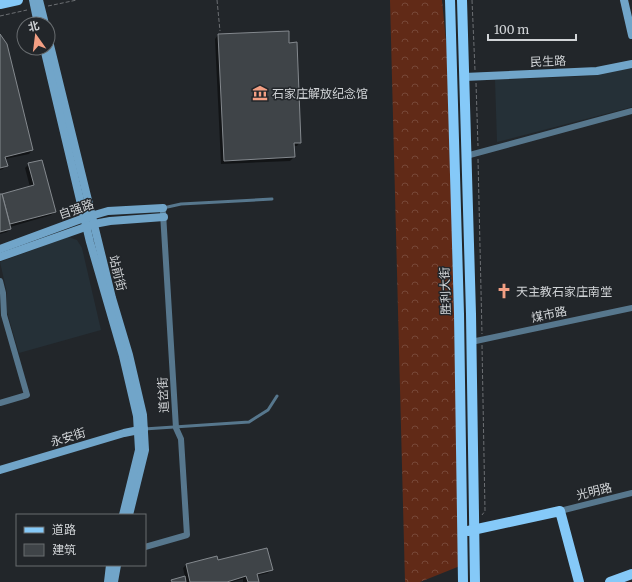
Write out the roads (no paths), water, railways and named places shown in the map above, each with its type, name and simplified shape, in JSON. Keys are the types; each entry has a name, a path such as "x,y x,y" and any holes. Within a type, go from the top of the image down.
{"main road":[{"path":"0,4 18,0"},
{"path":"33,0 36,16"},
{"path":"39,0 43,16"},
{"name":"胜利大街","path":"450,0 459,322 463,582"},
{"name":"胜利大街","path":"462,0 471,342 475,582"},
{"path":"624,0 632,34"},
{"name":"站前街","path":"46,56 89,221 129,355 143,415 139,450 123,514"},
{"name":"站前街","path":"52,56 89,221"},
{"name":"民生路","path":"464,76 597,71 632,64"},
{"name":"自强路","path":"0,256 89,221 108,211 163,208"},
{"name":"自强路","path":"0,249 89,221 164,217"},
{"name":"站前街","path":"130,514 145,450 141,430"},
{"name":"永安街","path":"0,470 118,435 141,430"},
{"path":"463,533 560,511 579,582"},
{"path":"108,582 110,566"},
{"path":"114,582 116,566"},
{"path":"610,582 632,574"}],"street":[{"path":"466,156 632,111"},
{"name":"道岔街","path":"146,547 187,535 181,439 176,428 163,208"},
{"path":"0,281 3,293 4,315 27,395 0,403"},
{"name":"煤市路","path":"471,342 632,308"},
{"name":"光明路","path":"560,511 632,493"}],"lane":[{"path":"163,208 181,204 272,199"},
{"path":"141,430 249,422 268,410 277,396"}],"place":[{"name":"石家庄解放纪念馆","path":"260,93"},
{"name":"天主教石家庄南堂","path":"504,291"}]}
